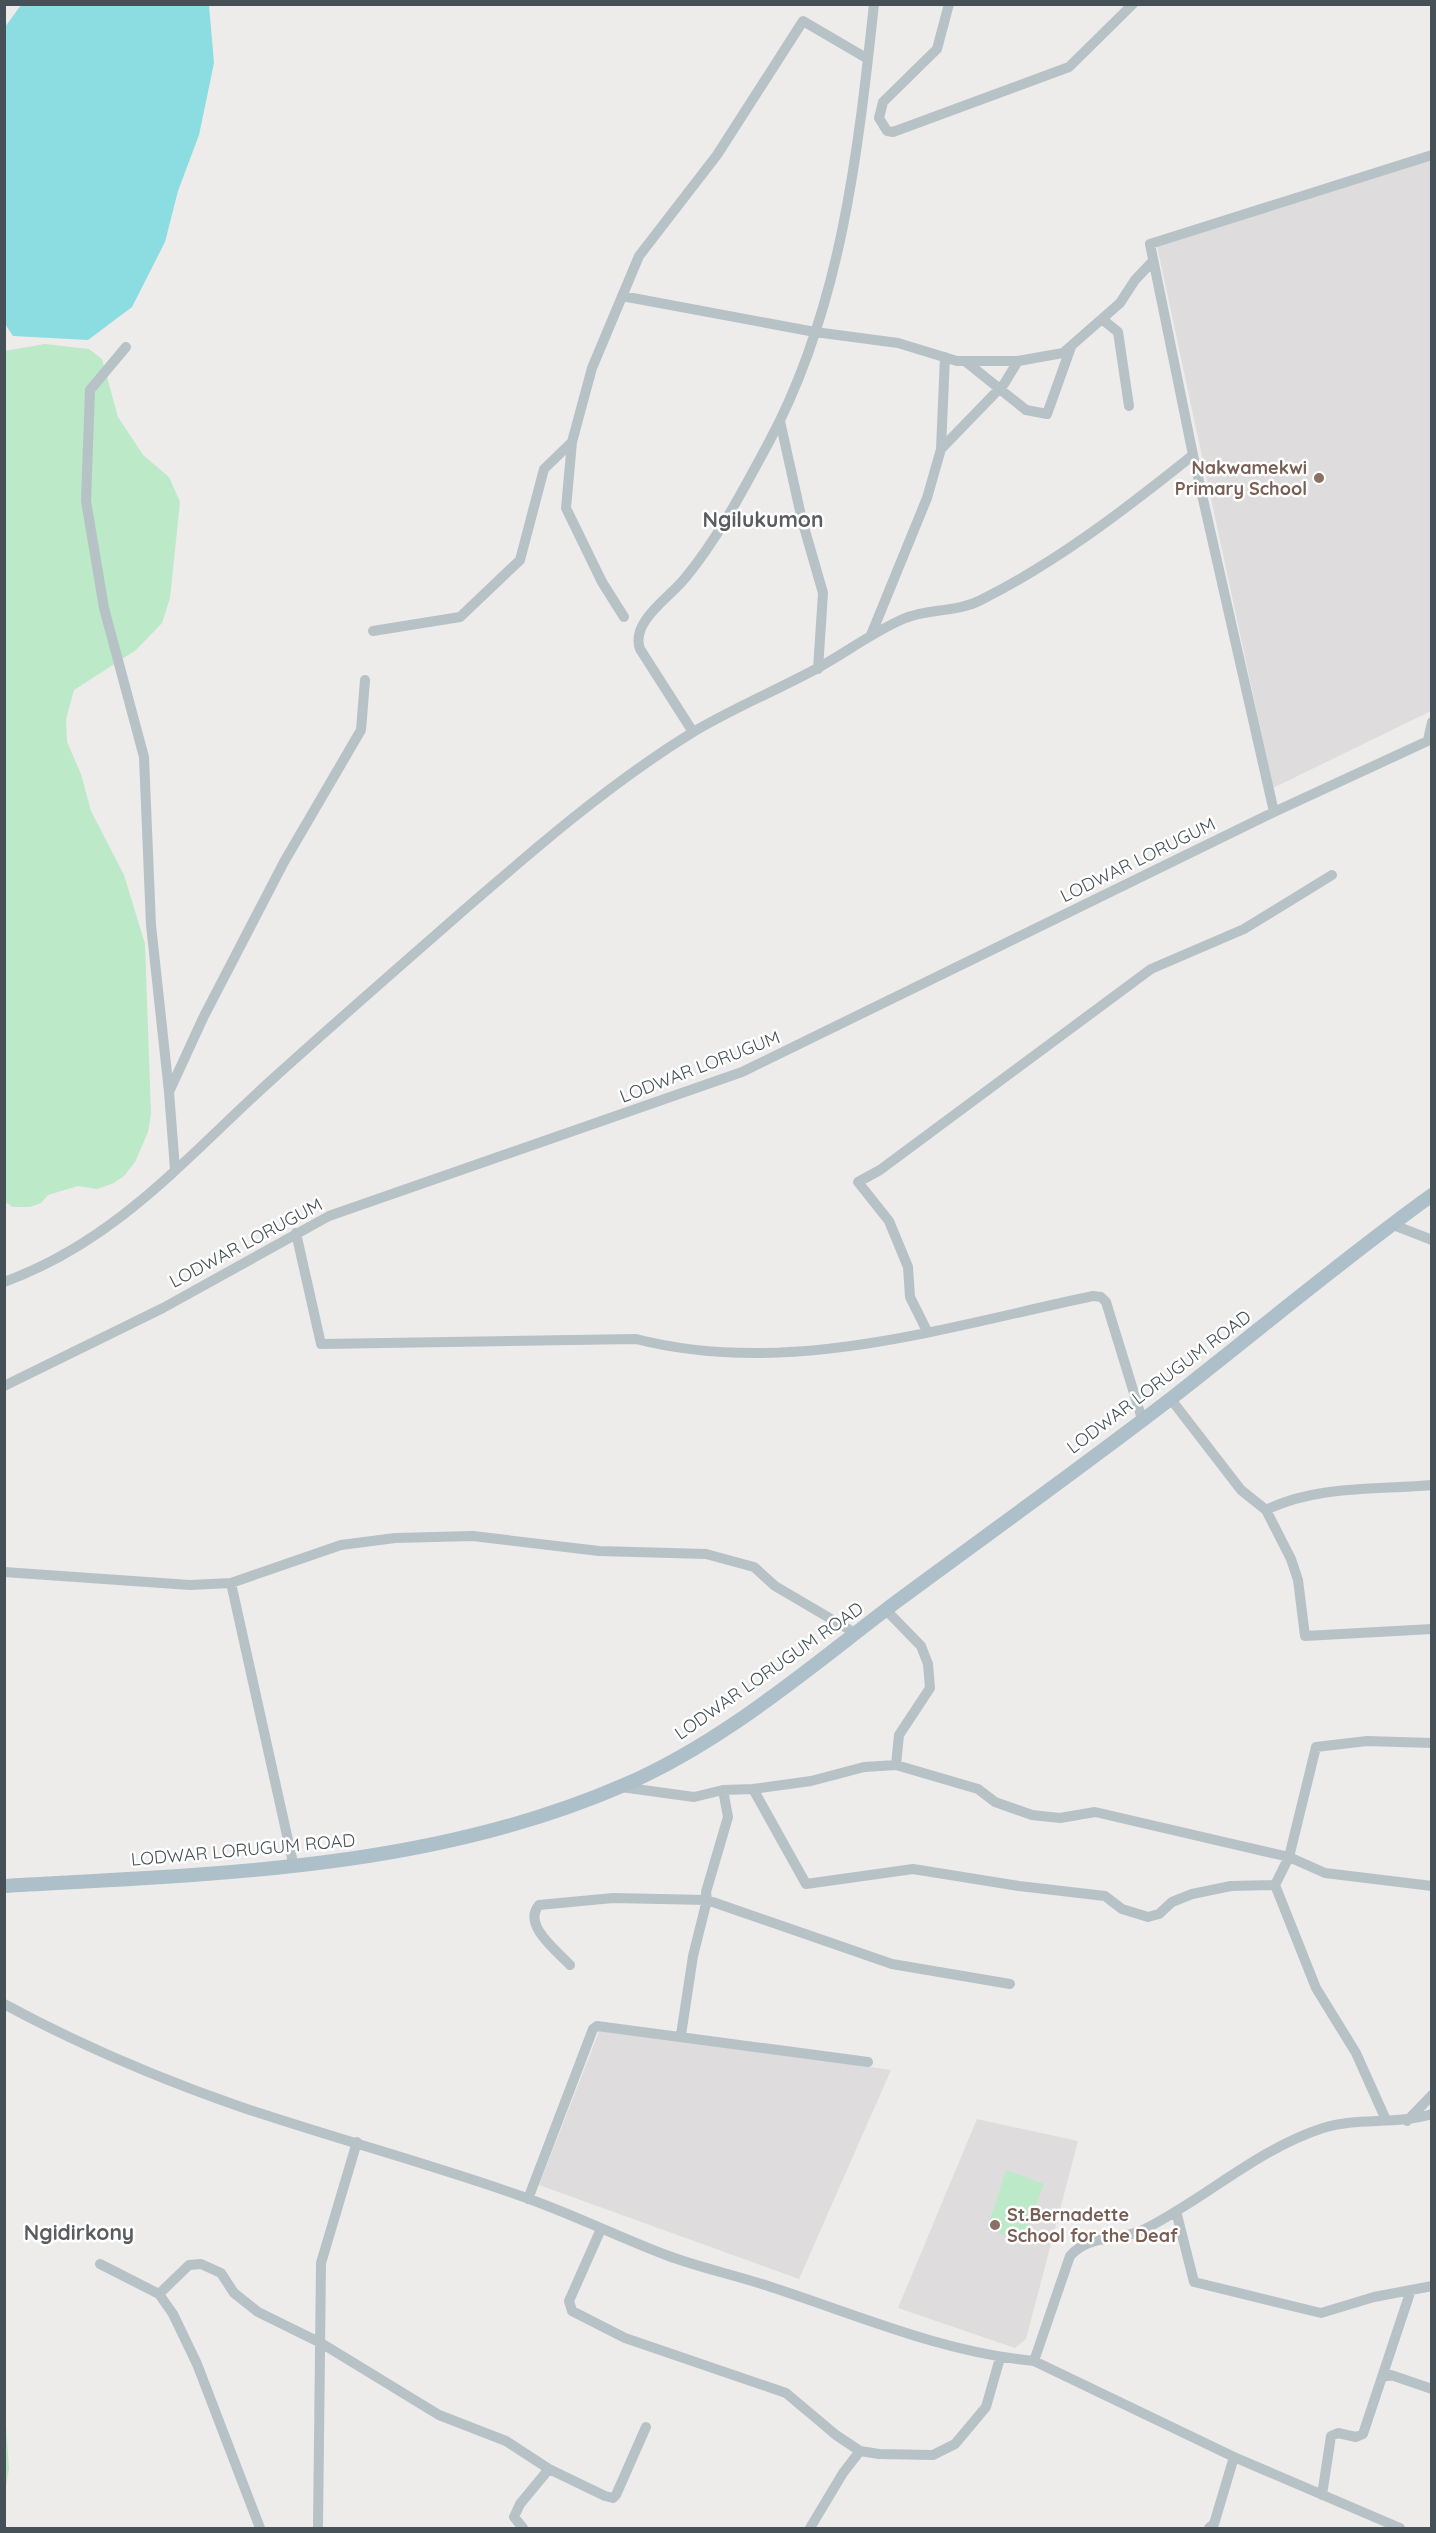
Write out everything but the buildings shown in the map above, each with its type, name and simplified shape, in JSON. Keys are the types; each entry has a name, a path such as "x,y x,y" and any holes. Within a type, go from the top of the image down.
{"main road":[{"name":"LODWAR LORUGUM ROAD","path":"4,1886 294,1867 350,1861 506,1826 621,1787 702,1744 855,1634 1170,1398 1431,1195"}],"street":[{"path":"693,732 640,649 637,641 639,628 687,577 740,495 792,398 815,332 847,205 857,155 874,4"},
{"path":"949,4 942,24 939,44 934,52 880,106 880,122 887,131 893,132 1069,67 1133,4"},
{"path":"624,617 602,582 566,508 572,442 592,368 639,256 717,155 803,21 868,58"},
{"path":"1274,812 1193,455 1150,244 1431,155"},
{"path":"622,296 815,332 898,343 966,361 1018,361 1063,353 1120,303 1135,280 1153,261"},
{"path":"1102,319 1118,332 1129,406"},
{"path":"966,361 1026,410 1047,414 1071,346"},
{"path":"126,347 90,390 86,501 104,608 144,757 151,925 175,1169"},
{"path":"871,635 927,498 941,449 945,357"},
{"path":"941,449 1000,389 1018,361"},
{"path":"780,421 802,520 823,593 818,669"},
{"path":"373,631 460,617 512,568 520,560 544,469 572,442"},
{"path":"4,1282 40,1268 105,1231 132,1210 341,1017 546,838 602,793 693,732 818,669 871,635 918,613 948,611 981,600 1083,539 1193,455"},
{"path":"169,1092 204,1016 284,862 361,730 365,680"},
{"path":"1430,739 1431,722"},
{"name":"LODWAR LORUGUM","path":"4,1386 163,1308 296,1233 365,1202 742,1072 1274,812 1430,739"},
{"path":"927,1331 910,1297 908,1267 889,1221 858,1182 880,1170 1151,969 1244,929 1332,875"},
{"path":"1391,1224 1431,1240"},
{"path":"296,1233 321,1344 636,1339 665,1347 735,1354 861,1345 1094,1296 1101,1297 1106,1302 1142,1419"},
{"path":"1170,1398 1242,1490 1266,1510 1291,1559 1298,1580 1305,1636 1431,1629"},
{"path":"1266,1510 1280,1503 1333,1491 1431,1485"},
{"path":"4,1572 190,1585 231,1583 341,1545 395,1538 473,1536 599,1551 706,1554 754,1567 775,1586 855,1634"},
{"path":"231,1583 294,1867"},
{"path":"886,1610 921,1646 928,1664 930,1688 899,1735 896,1765"},
{"path":"1386,2120 1356,2053 1316,1988 1275,1885 1289,1857 1316,1747 1367,1741 1431,1743"},
{"path":"621,1787 694,1797 723,1790 753,1789 811,1781 864,1767 896,1765 978,1789 995,1802 1032,1815 1060,1818 1095,1812 1289,1857 1325,1873 1431,1886"},
{"path":"753,1789 806,1884 913,1869 1019,1886 1105,1896 1122,1909 1148,1917 1159,1914 1172,1902 1192,1894 1231,1886 1275,1885"},
{"path":"681,2035 693,1956 707,1900 706,1892 728,1816 723,1790"},
{"path":"570,1965 535,1926 535,1910 538,1905 613,1898 707,1900 892,1964 1010,1984"},
{"path":"4,2004 104,2053 204,2094 528,2199 668,2256 737,2279 769,2286 844,2314 944,2344 1000,2358 1034,2361 1234,2457 1400,2529"},
{"path":"528,2199 593,2029 597,2026 606,2025 868,2062"},
{"path":"1407,2121 1431,2095"},
{"path":"1034,2361 1070,2256 1078,2246 1142,2231 1291,2139 1327,2127 1386,2120 1407,2121 1431,2114"},
{"path":"318,2529 321,2263 357,2142"},
{"path":"1176,2211 1194,2283 1321,2313 1431,2286"},
{"path":"601,2229 569,2301 572,2311 625,2338 678,2354 727,2374 786,2393 836,2435 860,2451 918,2456 933,2455 955,2444 986,2407 1000,2358"},
{"path":"100,2264 159,2294 172,2314 197,2364 260,2529"},
{"path":"159,2294 183,2268 201,2264 221,2273 234,2293 258,2312 321,2343 439,2415 506,2441 549,2469 613,2498 646,2427"},
{"path":"1322,2495 1331,2436 1338,2433 1356,2437 1363,2433 1411,2290"},
{"path":"1382,2377 1391,2375 1431,2389"},
{"path":"810,2529 843,2473 860,2451"},
{"path":"1209,2529 1214,2524 1234,2457"},
{"path":"523,2529 514,2517 520,2504 549,2469"}],"shaded area":[{"name":"Nakwamekwi Primary School","path":"1431,158 1431,711 1273,788 1157,246"},
{"path":"600,2029 891,2070 799,2279 539,2185"},
{"name":"St.Bernadette School for the Deaf","path":"977,2119 1078,2141 1026,2339 1015,2348 898,2308"}],"green space":[{"path":"45,344 89,349 102,359 118,417 143,455 169,477 180,502 170,598 162,623 136,650 74,690 66,719 67,742 81,774 91,811 124,875 145,944 151,1114 148,1132 135,1162 124,1176 114,1183 97,1189 78,1186 48,1195 41,1203 30,1207 13,1207 5,1202 4,351"},
{"path":"1006,2170 1044,2184 1023,2241 987,2229"},
{"path":"4,2397 9,2469 5,2491 4,2491"}],"water":[{"path":"21,5 209,5 214,63 199,135 178,191 165,242 132,307 88,340 13,336 5,324 5,27"}],"place":[{"name":"Nakwamekwi Primary School","path":"1319,478"},
{"name":"St.Bernadette School for the Deaf","path":"995,2225"}],"district":[{"name":"Ngilukumon","path":"763,520"},
{"name":"Ngidirkony","path":"79,2233"}]}
